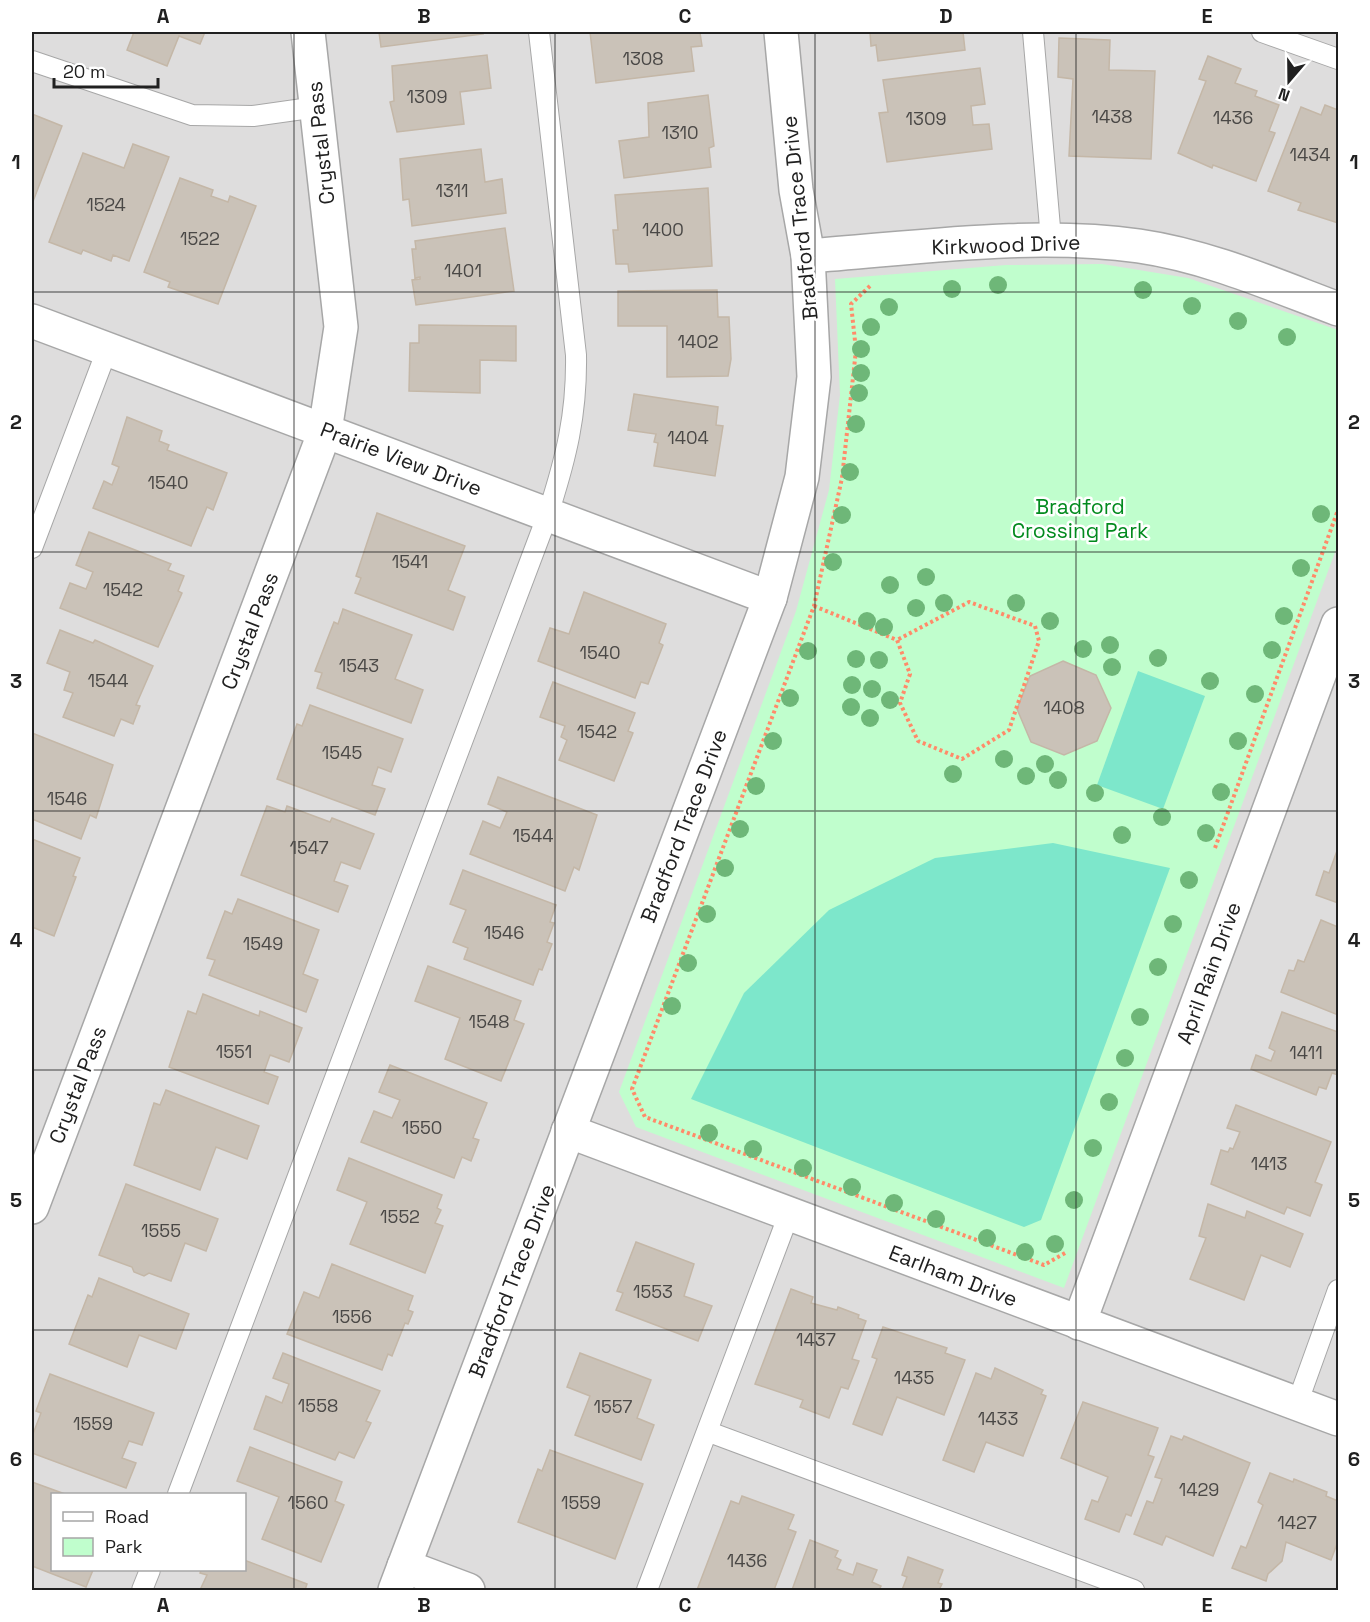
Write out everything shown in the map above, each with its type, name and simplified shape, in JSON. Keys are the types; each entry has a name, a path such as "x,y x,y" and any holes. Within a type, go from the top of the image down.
{"street":[{"name":"Crystal Pass","path":"32,1207 325,431 342,327 308,32"},
{"name":"Bradford Trace Drive","path":"399,1578 770,597 802,477 814,377 808,256 796,189 781,32"},
{"name":"Kirkwood Drive","path":"808,256 1051,239 1140,246 1215,263 1338,309"},
{"name":"Prairie View Drive","path":"32,321 770,597"},
{"name":"April Rain Drive","path":"1079,1323 1338,624"},
{"name":"Earlham Drive","path":"568,1131 1338,1419"},
{"path":"399,1578 468,1590"}],"lane":[{"path":"178,1493 548,514 568,452 577,394 576,365 539,32"},
{"path":"1033,32 1051,239"},
{"path":"1262,32 1338,59"},
{"path":"32,61 192,115 253,116 317,107"},
{"path":"32,549 107,350"},
{"path":"647,1590 709,1432 789,1214"},
{"path":"1297,1404 1338,1290"},
{"path":"709,1432 1134,1590"},
{"path":"142,1590 149,1571"}],"path":[{"path":"873,283 851,304 856,351 842,478 814,606 632,1089 645,1117 1044,1265 1069,1251"},
{"path":"814,606 897,640 910,674 900,703 918,741 962,759 1009,730 1039,641 1035,626 969,602 897,640"}],"shaded area":[{"path":"32,32 1338,32 1338,1590 32,1590"}],"green space":[{"name":"Bradford Crossing Park","path":"1102,264 1188,278 1338,330 1338,544 1064,1288 636,1127 619,1092 796,611 829,490 840,395 835,279 1006,265"},
{"path":"1138,671 1205,696 1163,809 1097,785"},
{"path":"1053,843 1170,868 1041,1220 1024,1227 691,1099 744,993 829,910 935,858"}],"building":[{"path":"134,32 205,32 200,44 179,36 167,66 127,50"},
{"path":"379,32 482,32 483,34 381,47"},
{"path":"590,32 695,32 700,33 702,46 691,47 694,71 596,83"},
{"path":"870,32 963,32 965,50 878,61 876,45 871,46"},
{"path":"1059,38 1110,40 1109,70 1155,71 1151,159 1069,156 1073,79 1058,77"},
{"path":"487,55 491,88 460,92 464,124 397,132 390,102 394,101 392,66"},
{"path":"1208,56 1241,69 1235,83 1257,91 1255,96 1279,105 1269,131 1275,133 1256,181 1213,165 1212,168 1178,153 1206,81 1199,79"},
{"path":"980,68 985,104 971,106 973,125 989,124 992,149 887,162 879,113 888,112 883,80"},
{"path":"708,95 714,146 709,148 711,167 624,178 619,141 649,137 648,103"},
{"path":"1325,105 1338,110 1338,223 1298,210 1301,203 1268,191 1301,107 1321,115"},
{"path":"32,114 62,126 32,204"},
{"path":"133,144 169,157 129,261 113,255 111,261 83,250 81,254 49,242 83,153 124,168"},
{"path":"481,149 485,182 502,179 506,213 412,226 409,199 403,200 400,159"},
{"path":"180,178 213,190 211,196 228,202 230,196 256,206 218,304 168,287 170,282 144,272"},
{"path":"708,188 712,266 629,272 628,264 616,264 613,230 618,230 615,195"},
{"path":"505,228 514,291 416,305 412,280 420,279 420,277 415,278 412,249 416,249 415,241"},
{"path":"717,290 718,317 729,317 731,359 728,376 667,377 667,326 618,326 618,291"},
{"path":"419,325 516,326 516,361 480,360 480,393 409,391 410,343 419,343"},
{"path":"634,394 718,407 716,425 723,426 715,476 654,466 658,443 654,442 656,434 628,430"},
{"path":"127,417 162,431 159,441 169,445 167,450 227,473 213,510 207,507 191,546 93,508 104,481 112,485 119,467 112,464"},
{"path":"377,513 465,546 448,590 465,597 453,630 355,593 361,578 356,576"},
{"path":"89,532 171,564 168,570 184,576 178,591 182,593 158,647 60,608 70,583 86,589 93,572 76,565"},
{"path":"584,592 666,624 659,643 663,645 648,684 641,682 635,698 538,661 550,628 569,634"},
{"path":"343,609 412,635 395,679 423,690 411,723 317,688 322,673 315,671 334,622 338,624"},
{"path":"60,630 93,643 95,640 153,666 136,705 140,706 133,724 121,719 114,736 63,717 73,693 64,690 70,672 47,663"},
{"path":"1063,661 1096,675 1111,708 1097,741 1064,755 1031,742 1017,709 1030,676"},
{"path":"553,682 635,713 628,731 633,733 614,781 559,760 567,740 561,737 565,726 540,717"},
{"path":"310,705 403,739 391,772 378,767 372,785 385,789 375,815 277,779 297,724 302,726"},
{"path":"32,733 113,765 96,818 90,815 81,839 32,819"},
{"path":"498,777 597,815 579,870 574,867 565,891 470,854 483,821 500,828 507,812 488,804"},
{"path":"267,806 285,812 287,806 330,822 332,818 374,834 360,869 341,862 334,881 348,886 338,912 241,875"},
{"path":"32,839 80,858 73,876 76,877 54,936 32,927"},
{"path":"1338,848 1338,903 1316,895 1324,871 1329,873"},
{"path":"463,870 556,905 550,922 554,923 547,942 552,944 542,970 539,969 533,985 464,959 468,948 453,942 466,910 450,904"},
{"path":"238,899 319,930 303,974 318,980 306,1012 209,975 215,960 207,958 225,911 232,914"},
{"path":"1321,920 1338,927 1338,1015 1281,992 1289,970 1294,971 1298,960 1304,962"},
{"path":"428,966 521,1001 514,1020 524,1024 501,1081 445,1059 460,1018 415,1001"},
{"path":"203,994 259,1016 260,1011 302,1028 289,1062 270,1055 264,1072 278,1077 268,1104 169,1067 188,1011 196,1014"},
{"path":"1282,1012 1338,1032 1338,1075 1332,1073 1326,1089 1319,1087 1316,1095 1251,1069 1256,1055 1271,1061 1275,1051 1269,1048"},
{"path":"390,1065 487,1103 473,1138 479,1140 471,1161 462,1157 454,1178 361,1142 374,1111 392,1118 400,1100 379,1092"},
{"path":"166,1090 259,1126 247,1159 216,1147 200,1190 134,1165 154,1103 160,1105"},
{"path":"1236,1105 1331,1142 1315,1182 1322,1185 1310,1216 1287,1207 1284,1214 1211,1184 1221,1150 1228,1152 1230,1148 1233,1149 1240,1132 1227,1128"},
{"path":"349,1158 442,1195 437,1208 441,1210 435,1223 443,1226 425,1273 350,1244 367,1202 337,1190"},
{"path":"126,1184 218,1219 206,1251 185,1243 171,1281 149,1273 144,1276 134,1272 132,1267 99,1255"},
{"path":"1208,1204 1245,1218 1247,1211 1303,1234 1290,1267 1261,1255 1244,1300 1190,1279 1206,1238 1199,1236"},
{"path":"636,1242 694,1264 684,1296 712,1306 698,1341 616,1310 623,1293 617,1291"},
{"path":"332,1264 413,1296 408,1310 413,1312 408,1324 405,1323 392,1356 388,1354 382,1370 287,1334 304,1292 319,1298"},
{"path":"99,1278 189,1314 176,1349 139,1335 127,1367 69,1344 88,1295 92,1297"},
{"path":"791,1289 813,1297 811,1303 837,1310 838,1307 859,1315 858,1318 866,1321 852,1359 859,1361 848,1389 841,1387 829,1418 800,1407 803,1400 755,1384"},
{"path":"883,1327 947,1348 945,1353 965,1360 944,1415 897,1397 882,1435 853,1424 877,1359 872,1357"},
{"path":"283,1353 380,1391 366,1421 371,1423 354,1458 339,1452 335,1460 254,1429 266,1396 282,1403 289,1384 273,1378"},
{"path":"580,1353 651,1380 637,1418 654,1425 641,1460 575,1435 590,1396 567,1387"},
{"path":"995,1368 1043,1390 1041,1394 1046,1396 1023,1456 986,1442 974,1472 943,1460 976,1373 991,1379"},
{"path":"50,1374 154,1413 142,1445 129,1441 122,1458 136,1463 126,1488 32,1453 33,1434 41,1413 36,1411"},
{"path":"1083,1402 1158,1428 1148,1455 1154,1457 1131,1516 1126,1514 1119,1532 1085,1519 1092,1500 1098,1502 1108,1477 1061,1458"},
{"path":"1171,1436 1182,1440 1184,1436 1250,1463 1213,1556 1166,1536 1162,1545 1134,1534 1147,1501 1153,1503 1162,1479 1155,1477"},
{"path":"250,1447 342,1482 335,1501 344,1505 321,1562 262,1539 279,1497 237,1481"},
{"path":"550,1450 643,1484 615,1559 518,1522 538,1469 542,1471"},
{"path":"1270,1473 1293,1482 1294,1479 1327,1492 1326,1496 1338,1501 1338,1541 1331,1560 1286,1542 1282,1561 1268,1574 1266,1581 1232,1568 1241,1546 1246,1548 1263,1505 1258,1502"},
{"path":"32,1482 62,1493 51,1493 51,1571 93,1571 86,1587 32,1566"},
{"path":"742,1496 794,1515 788,1529 796,1532 774,1590 697,1590 731,1501 739,1504"},
{"path":"810,1540 838,1551 835,1557 841,1560 837,1569 853,1575 857,1563 877,1570 872,1582 881,1586 879,1590 792,1590"},
{"path":"908,1557 943,1570 938,1583 942,1584 939,1590 902,1590 907,1577 902,1575"},
{"path":"246,1561 307,1584 305,1590 200,1590 207,1575 200,1573 201,1571 246,1571"}]}
